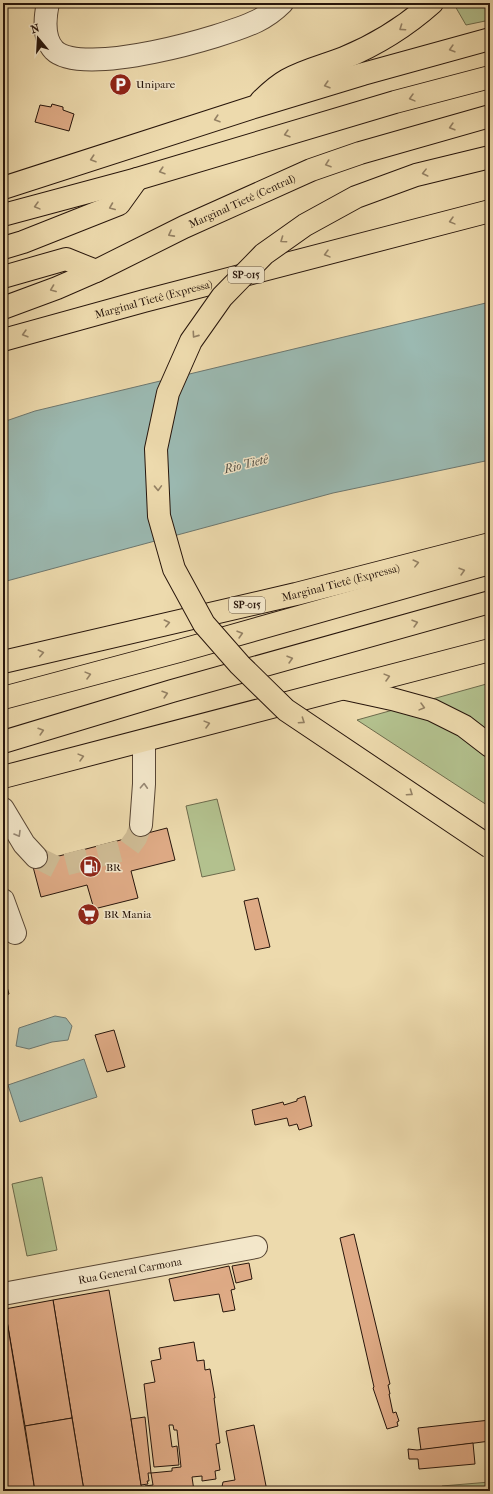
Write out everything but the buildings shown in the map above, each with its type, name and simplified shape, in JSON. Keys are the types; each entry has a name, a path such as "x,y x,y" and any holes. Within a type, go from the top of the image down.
{"highway":[{"path":"254,107 288,80 345,58 388,37 411,22 432,3"},
{"path":"3,188 254,107 363,74 490,39"},
{"path":"3,215 137,179 380,107 490,77"},
{"name":"Marginal Tietê (Central)","path":"3,308 57,288 96,271 184,227 311,170 360,153 490,116"},
{"path":"490,156 416,175 356,198 305,225 264,254 222,297 191,341 168,393 156,449 159,516 174,569 204,624 240,666 286,710 490,846"},
{"path":"3,248 23,242 119,204 137,179"},
{"name":"Marginal Tietê (Expressa)","path":"3,340 144,301 490,211"},
{"path":"3,277 66,259 96,271"},
{"name":"Marginal Tietê (Expressa)","path":"3,662 296,594 490,544"},
{"path":"6,698 202,645 490,563"},
{"path":"3,742 172,691 490,602"},
{"path":"3,777 490,650"},
{"path":"343,688 432,710 464,726 490,746"}],"street":[{"path":"48,3 45,24 47,36 54,49 63,56 86,61 121,58 167,49 207,38 256,21 271,13 282,3"},
{"path":"141,825 144,784 144,740"},
{"path":"3,809 24,844 36,857"},
{"path":"3,900 15,933"},
{"name":"Rua General Carmona","path":"3,1294 256,1247"}],"green space":[{"path":"457,3 490,3 490,20 466,25 455,6"},
{"path":"490,683 490,807 357,720"},
{"path":"217,799 235,870 202,877 186,806"},
{"path":"42,1177 57,1250 27,1256 12,1184"},
{"path":"490,1482 490,1491 443,1491 442,1486"}],"water":[{"name":"Rio Tietê","path":"490,302 490,460 333,493 3,582 3,422 35,411"},
{"path":"55,1016 66,1018 72,1026 68,1040 52,1042 29,1049 16,1046 19,1028"},
{"path":"84,1059 97,1097 20,1122 8,1085"}],"tunnel":[{"path":"36,857 56,867 128,849 136,838 141,825"}],"place":[{"name":"Unipare","path":"121,84"},
{"name":"BR","path":"91,867"},
{"name":"BR Mania","path":"88,914"}]}
